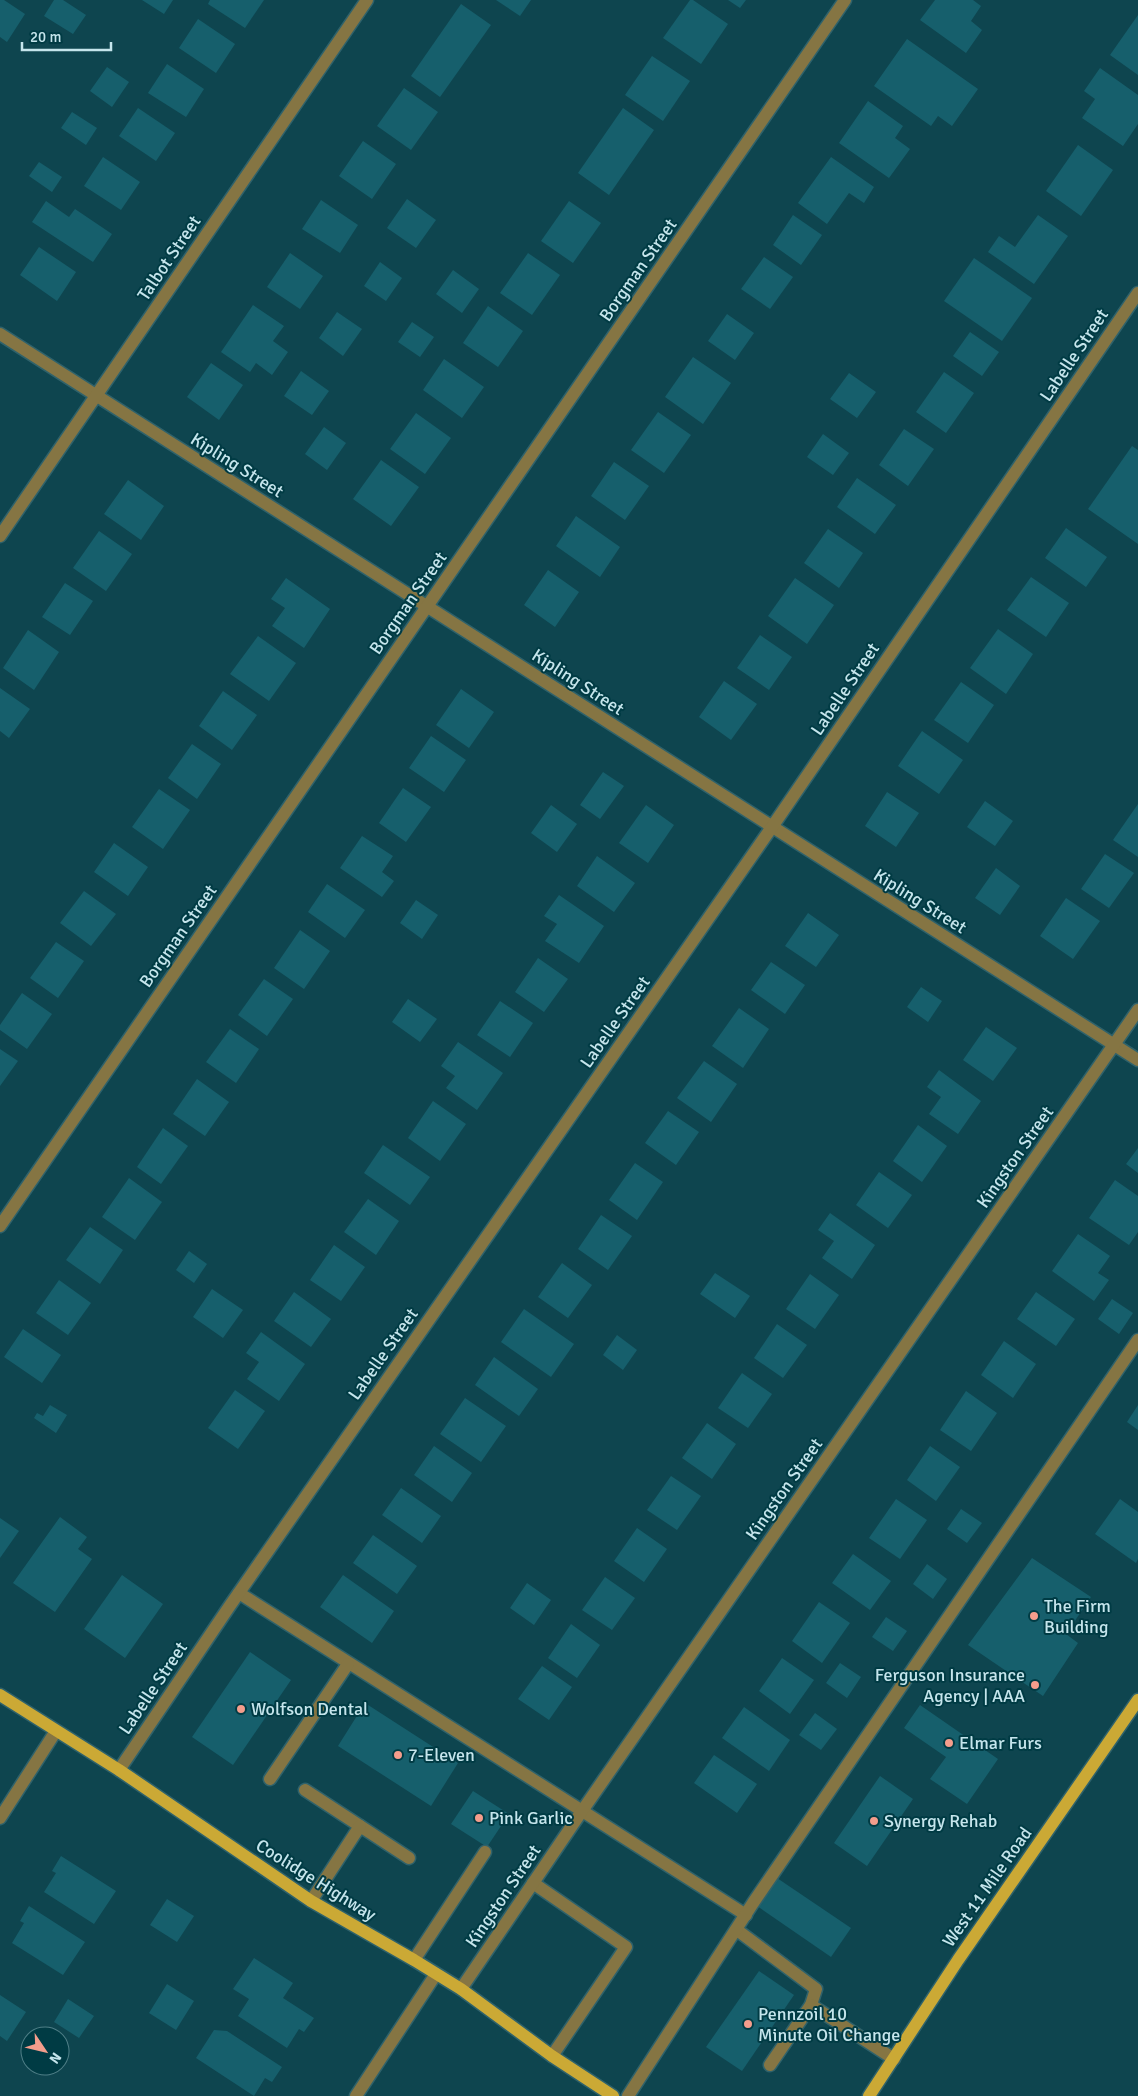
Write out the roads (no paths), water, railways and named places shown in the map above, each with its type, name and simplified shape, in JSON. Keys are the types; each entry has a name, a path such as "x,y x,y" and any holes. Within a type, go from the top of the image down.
{"main road":[{"name":"Coolidge Highway","path":"0,1695 119,1770 312,1902 461,1989 552,2056 613,2096"},
{"name":"West 11 Mile Road","path":"869,2096 958,1960 1138,1700"}],"street":[{"name":"Talbot Street","path":"0,536 97,397 367,0"},
{"name":"Borgman Street","path":"0,1226 845,0"},
{"name":"Labelle Street","path":"119,1770 239,1593 772,827 1138,293"},
{"name":"Kipling Street","path":"0,334 1138,1060"},
{"name":"Kingston Street","path":"461,1989 582,1811 1138,1010"},
{"path":"628,2096 746,1915 1138,1340"},
{"path":"239,1593 746,1915"},
{"path":"270,1779 348,1664"},
{"path":"0,1818 56,1731"},
{"path":"305,1790 409,1858"},
{"path":"312,1902 360,1826"},
{"path":"414,1960 485,1852"},
{"path":"533,1882 626,1947 552,2056"},
{"path":"737,1930 814,1987 816,1992 812,2005 770,2065"},
{"path":"356,2096 436,1974"},
{"path":"812,2005 894,2059"}],"place":[{"name":"The Firm Building","path":"1034,1616"},
{"name":"Ferguson Insurance Agency | AAA","path":"1035,1685"},
{"name":"Wolfson Dental","path":"241,1709"},
{"name":"Elmar Furs","path":"949,1743"},
{"name":"7-Eleven","path":"398,1755"},
{"name":"Pink Garlic","path":"479,1818"},
{"name":"Synergy Rehab","path":"874,1821"},
{"name":"Pennzoil 10 Minute Oil Change","path":"748,2024"}]}
